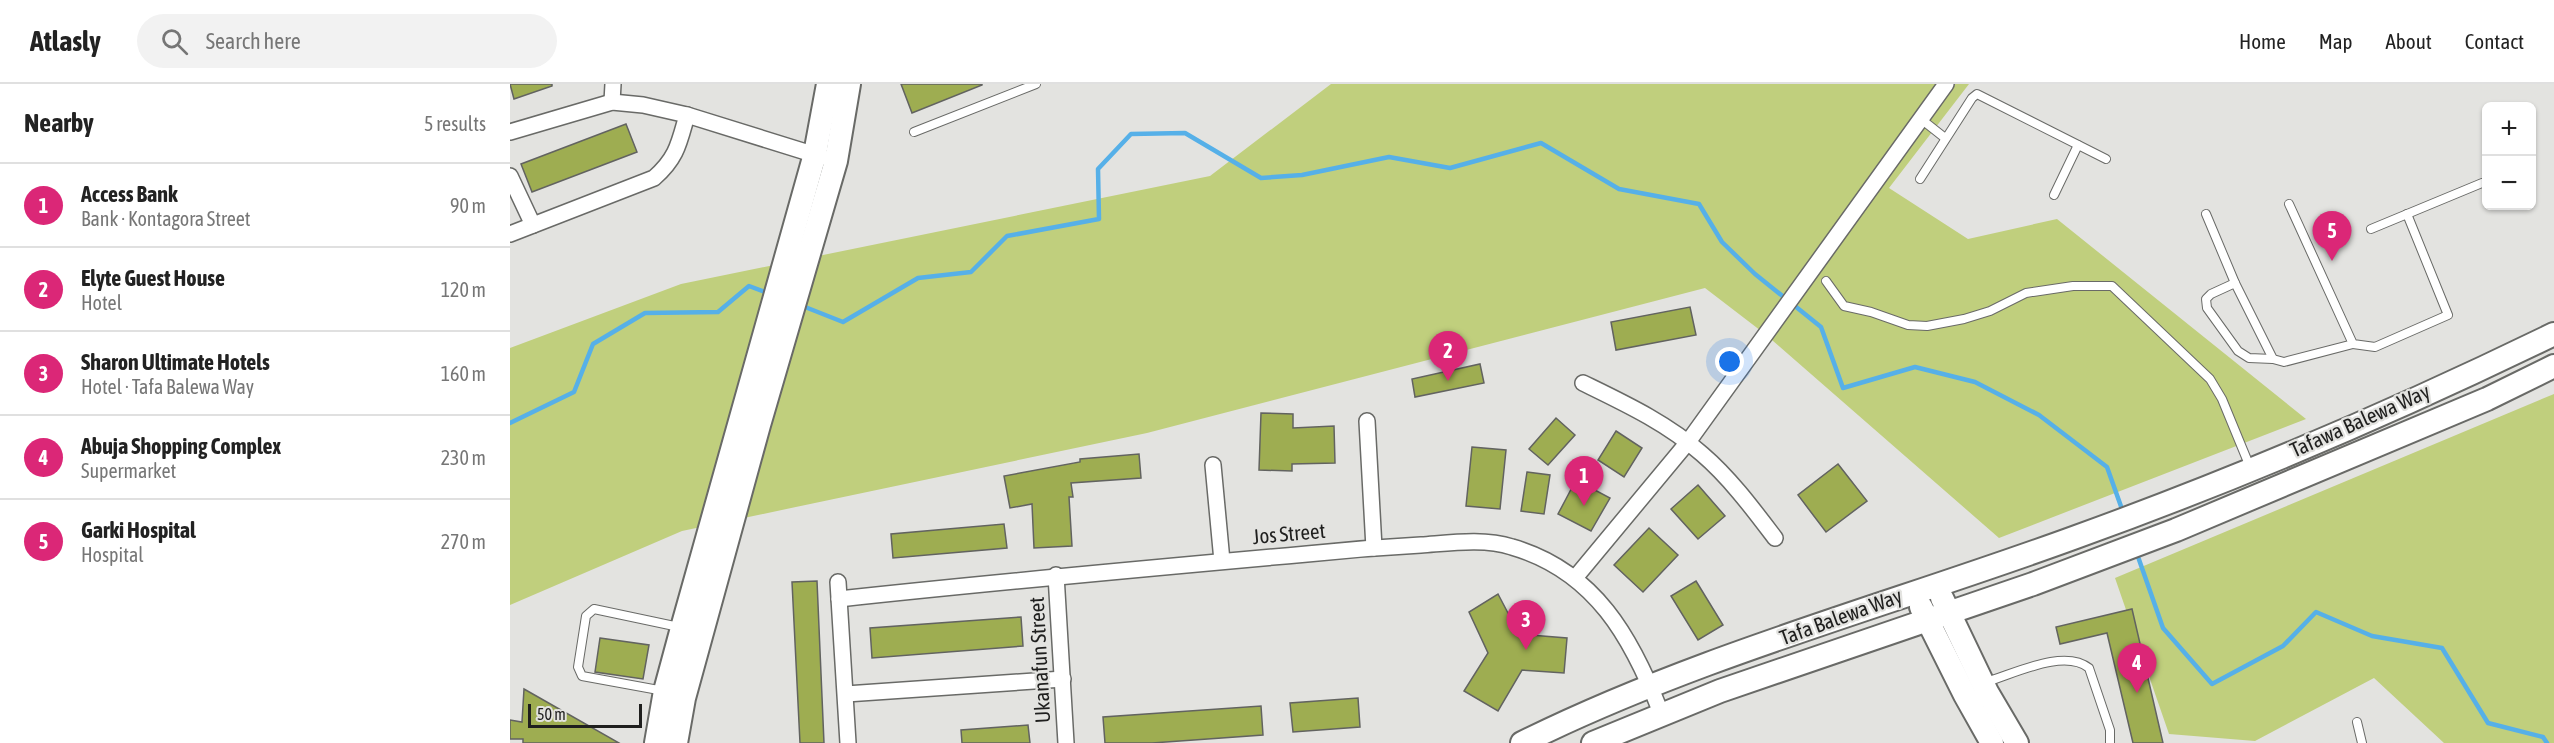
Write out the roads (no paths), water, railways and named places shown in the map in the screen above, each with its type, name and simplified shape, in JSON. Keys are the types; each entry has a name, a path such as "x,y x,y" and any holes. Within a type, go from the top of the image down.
{"main road":[{"path":"825,158 828,84"},
{"path":"656,743 682,628 749,422 825,158 849,84"},
{"name":"Tafawa Balewa Way","path":"2165,503 2333,435 2554,334"},
{"name":"Tafawa Balewa Way","path":"2176,530 2487,399 2554,366"},
{"path":"676,743 684,698 749,422"},
{"name":"Tafa Balewa Way","path":"1522,743 1651,687 1914,592 2078,537 2165,503"},
{"name":"Tafa Balewa Way","path":"1593,743 1661,713 1926,619 2033,584 2176,530"},
{"path":"1936,585 1982,683 2017,743"},
{"path":"1914,592 1965,695 1992,743"}],"street":[{"path":"612,102 613,84"},
{"path":"1575,578 1688,442 1946,84"},
{"path":"510,132 612,102 643,105 687,115 825,158"},
{"path":"510,234 654,178 668,166 677,151 687,115"},
{"path":"510,176 533,225"},
{"path":"1583,383 1630,406 1688,442 1722,473 1775,538"},
{"path":"1367,421 1374,548"},
{"path":"1213,465 1222,561"},
{"name":"Jos Street","path":"839,599 1056,575 1374,548 1463,543 1511,546 1575,578 1603,603 1627,636 1661,713"},
{"name":"Ukanafun Street","path":"1056,575 1066,743"},
{"path":"838,582 848,743"},
{"path":"846,694 1063,680"}],"lane":[{"path":"914,132 1036,84"},
{"path":"1920,179 1972,98 1977,94 2106,159"},
{"path":"1921,119 1946,138"},
{"path":"2054,195 2078,145"},
{"path":"2371,229 2482,183"},
{"path":"2289,204 2353,344"},
{"path":"2206,214 2235,283 2273,359"},
{"path":"2235,283 2211,294 2206,300 2207,308 2238,351 2249,358 2284,362 2353,344 2364,348 2375,347 2448,315 2407,214"},
{"path":"1826,281 1844,306 1871,312 1908,325 1927,326 1973,317 2026,293 2073,286 2112,286 2211,379 2222,399 2250,469"},
{"path":"666,691 582,676 578,667 586,615 594,609 682,628"},
{"path":"1982,683 2060,660 2081,662 2089,668 2110,730 2110,743"},
{"path":"2357,722 2362,743"}],"waterway":[{"path":"800,305 843,322 918,278 971,272 1007,236 1099,219 1098,169 1131,134 1185,133 1261,178 1302,175 1389,157 1450,168 1541,143 1619,189 1699,204 1722,242 1755,274 1821,327 1843,388 1915,367 1975,382 2039,415 2107,467 2123,512"},
{"path":"510,423 574,392 593,344 645,313 718,312 749,286 770,294"},
{"path":"2136,551 2163,628 2212,684 2283,646 2316,612 2372,636 2442,648 2488,723 2543,737 2547,743"}],"place":[{"name":"Garki Hospital","path":"2332,261"},
{"name":"Elyte Guest House","path":"1448,381"},
{"name":"Access Bank","path":"1584,506"},
{"name":"Sharon Ultimate Hotels","path":"1526,650"},
{"name":"Abuja Shopping Complex","path":"2137,693"}]}
